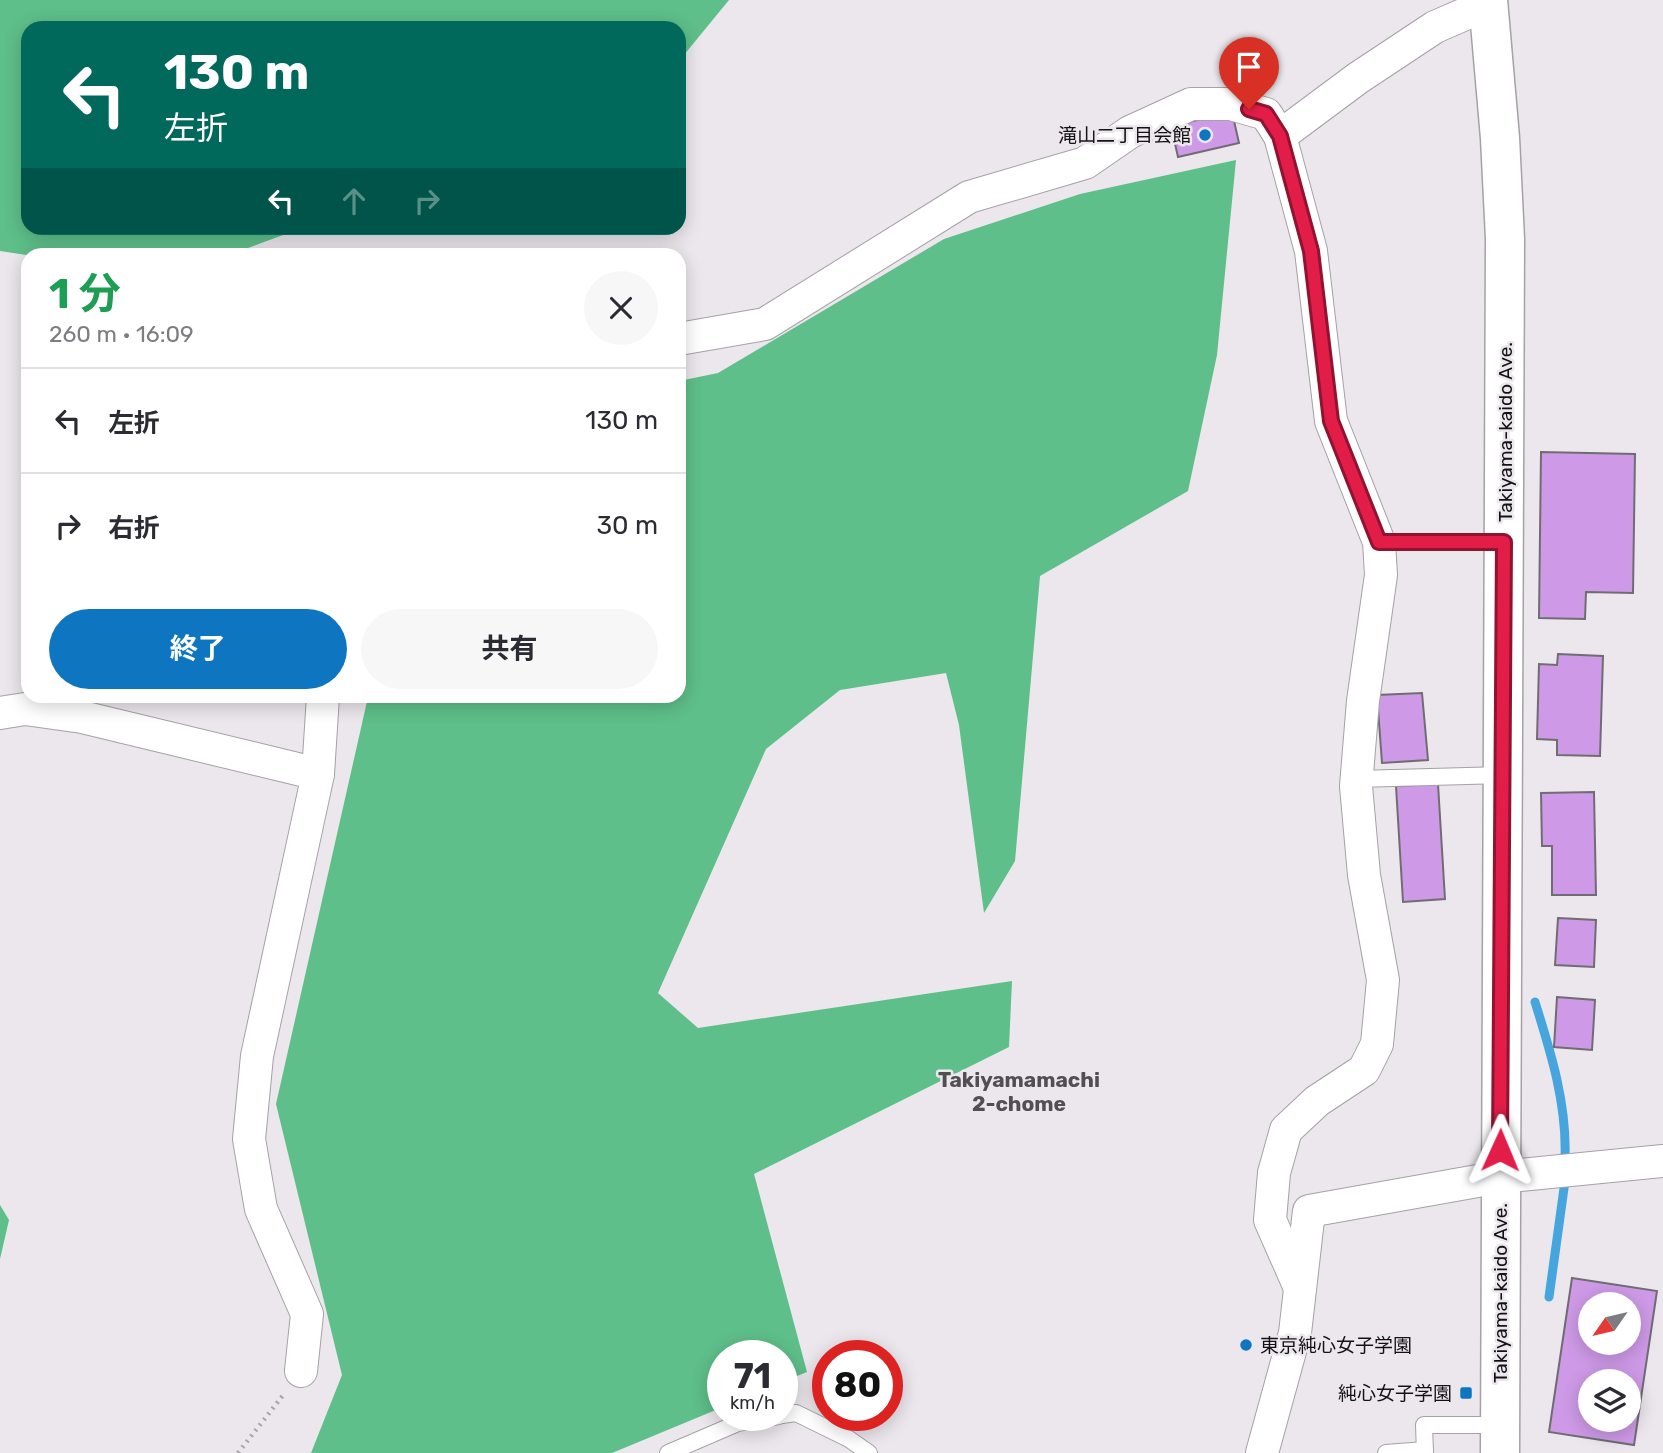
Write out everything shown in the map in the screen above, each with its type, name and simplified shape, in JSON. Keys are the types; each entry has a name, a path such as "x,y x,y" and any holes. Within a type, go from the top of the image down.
{"highway":[{"name":"Takiyama-kaido Ave.","path":"1488,2 1500,138 1505,239 1500,1439"}],"street":[{"path":"1280,136 1358,78 1435,27 1488,2"},
{"path":"686,338 765,324 970,197 1085,163 1130,132 1191,104 1231,104 1266,114 1280,136 1311,251 1331,421 1379,542 1381,575 1363,701 1357,779 1364,875 1383,980 1377,1044 1364,1070 1317,1101 1286,1130 1274,1172 1270,1220 1300,1288"},
{"path":"301,1371 307,1314 261,1209 249,1139 257,1056 318,774 323,703"},
{"path":"0,713 25,709 82,717 318,774"},
{"path":"1262,1453 1295,1333 1309,1211 1500,1177 1663,1161"}],"lane":[{"path":"1379,542 1504,542"},
{"path":"1357,779 1504,775"},
{"path":"798,1414 849,1438 869,1453"},
{"path":"1385,1453 1425,1452 1424,1425 1500,1439"},
{"path":"668,1453 719,1431"}],"path":[{"path":"238,1453 301,1371"}],"green space":[{"path":"0,0 729,0 686,52 686,21 21,21 21,235 283,235 248,248 21,248 21,254 0,251"},
{"path":"1236,160 1217,355 1188,491 1040,576 1015,861 984,913 959,725 946,673 840,690 766,749 658,993 698,1028 1012,981 1009,1047 754,1174 807,1372 798,1376 798,1340 707,1340 707,1414 612,1453 311,1453 342,1375 276,1104 367,703 686,703 686,380 718,373 944,239 1080,194"},
{"path":"0,1205 9,1220 0,1259"}],"building":[{"name":"滝山二丁目会館","path":"1232,112 1239,143 1178,157 1171,126"},
{"path":"1541,452 1635,454 1633,593 1586,592 1585,619 1539,618"},
{"path":"1558,654 1603,656 1600,756 1557,755 1557,740 1537,739 1539,664 1557,665"},
{"path":"1422,693 1428,760 1382,763 1377,695"},
{"path":"1438,784 1445,899 1403,902 1396,786"},
{"path":"1594,792 1596,895 1552,895 1552,846 1542,846 1541,793"},
{"path":"1558,918 1596,920 1594,967 1555,965"},
{"path":"1557,997 1595,1000 1592,1050 1554,1047"},
{"path":"1572,1278 1657,1291 1641,1398 1641,1369 1578,1369 1578,1432 1636,1432 1634,1445 1549,1432"}],"waterway":[{"path":"1535,1002 1561,1098 1565,1158"},
{"path":"1549,1297 1565,1181"}],"place":[{"name":"滝山二丁目会館","path":"1205,135"},
{"name":"東京純心女子学園","path":"1246,1345"},
{"name":"純心女子学園","path":"1466,1393"}],"district":[{"name":"Takiyamamachi 2-chome","path":"1019,1091"}],"route":[{"path":"1249,109 1266,114 1280,136 1311,251 1331,421 1379,542 1504,542 1500,1150"}]}
